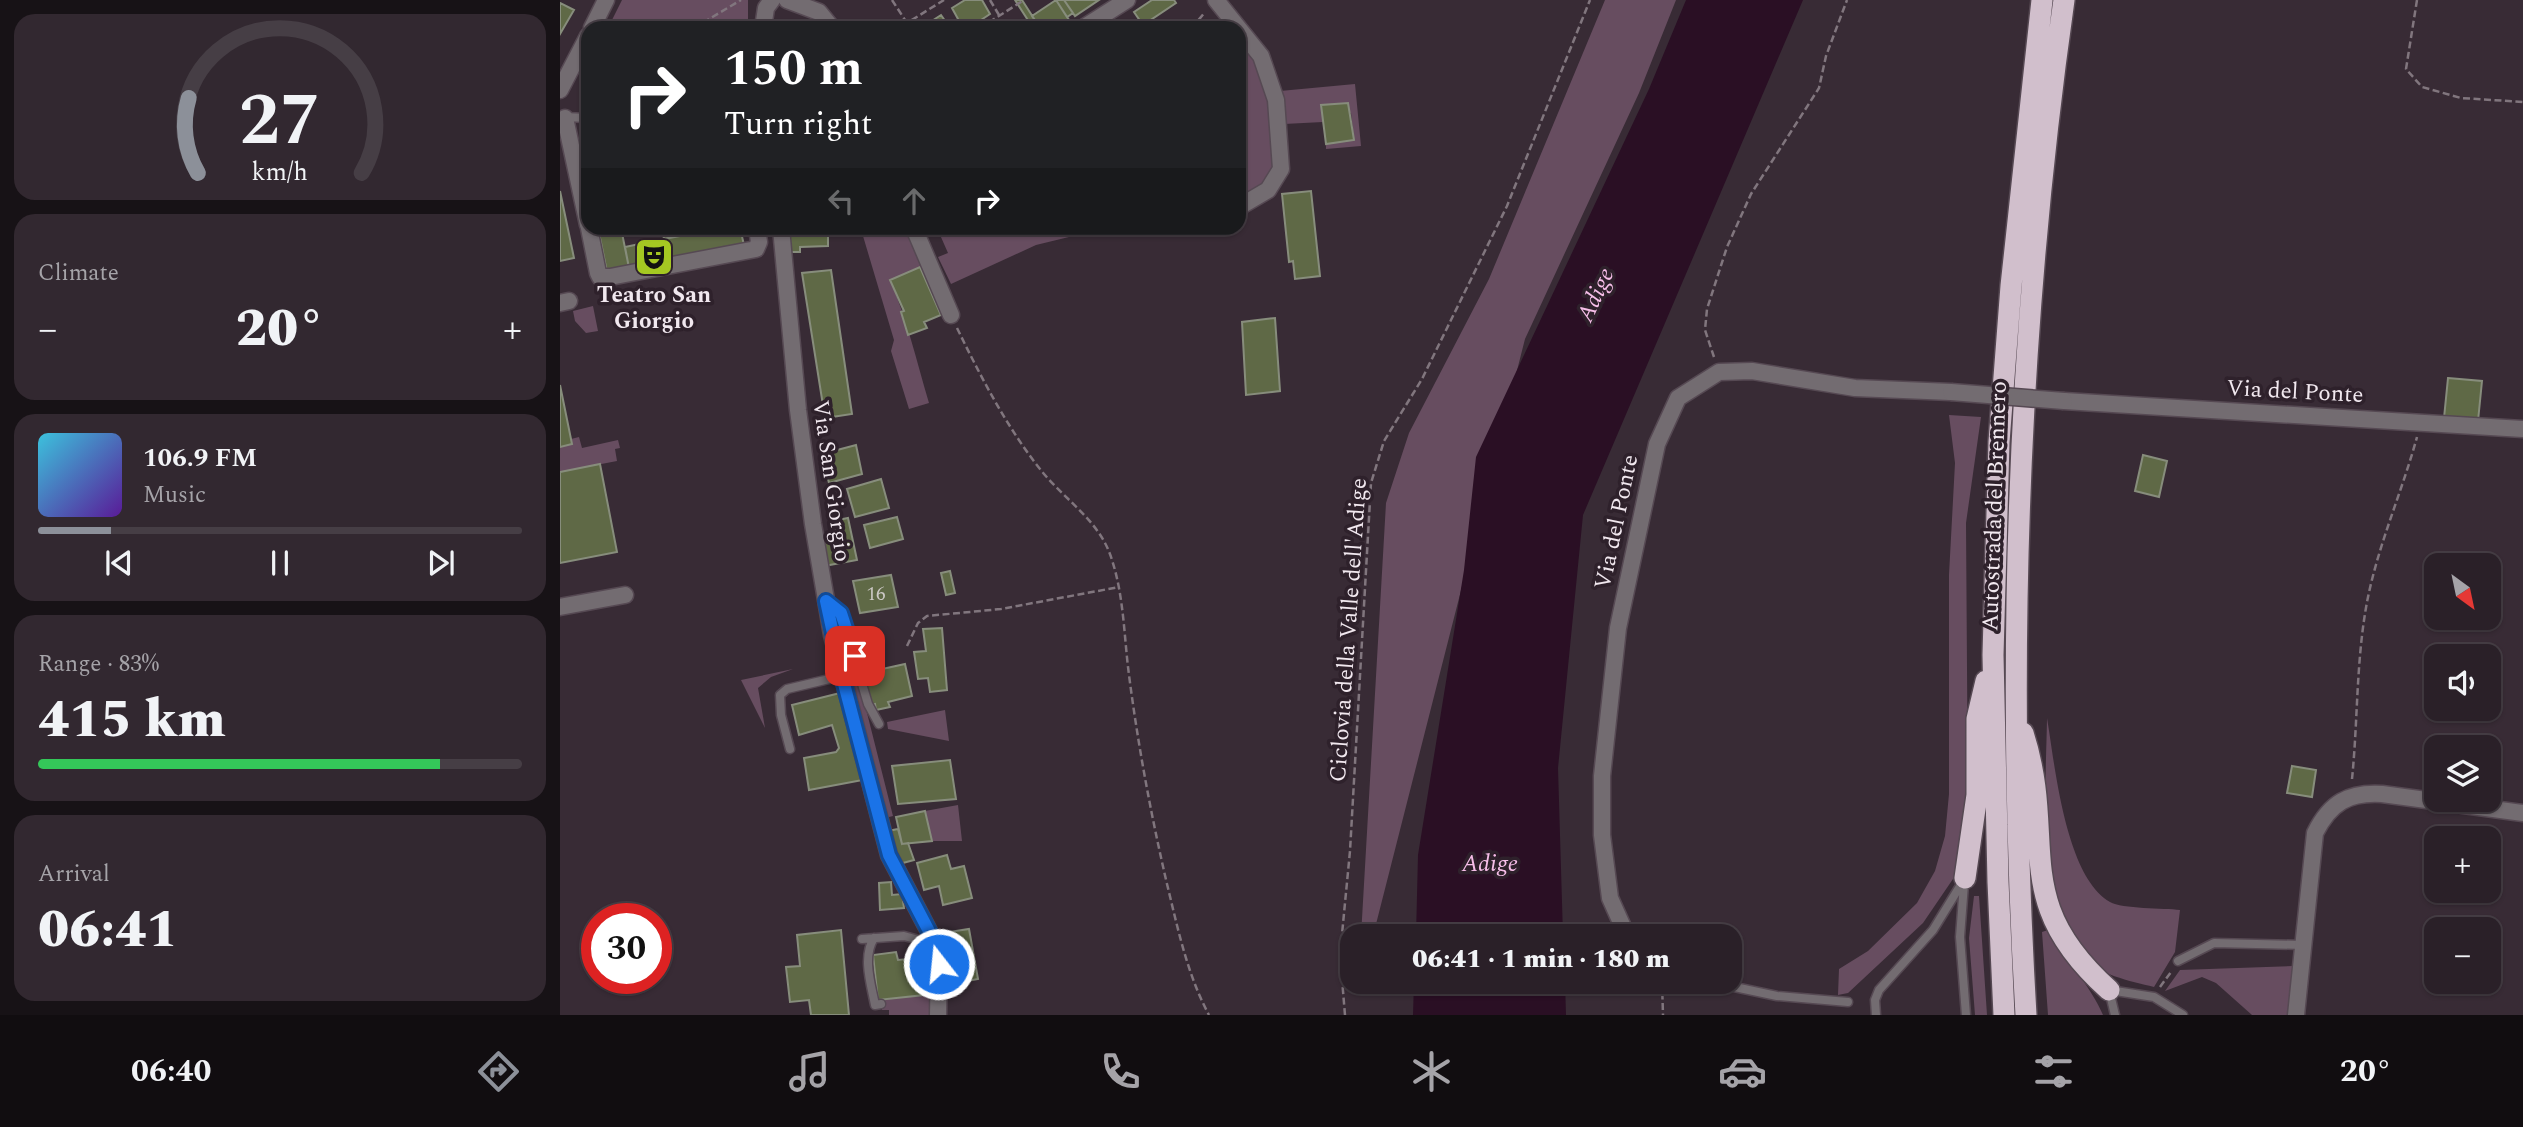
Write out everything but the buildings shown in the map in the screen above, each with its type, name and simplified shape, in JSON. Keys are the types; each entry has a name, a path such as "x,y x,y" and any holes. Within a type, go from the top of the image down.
{"highway":[{"name":"Autostrada del Brennero","path":"2004,1015 1993,655 1999,442 2011,286 2042,0"},
{"name":"Autostrada del Brennero","path":"2026,1015 2019,873 2017,552 2029,318 2064,0"},
{"path":"1965,878 1977,795 1978,719 1993,655"},
{"path":"2017,713 2030,754 2041,884 2048,907 2055,927 2077,960 2109,990"}],"street":[{"path":"596,21 606,0"},
{"path":"764,21 766,8 772,0"},
{"path":"787,0 814,4 827,21"},
{"path":"1094,21 1127,0"},
{"path":"1211,2 1229,21"},
{"path":"1246,40 1261,56 1276,100 1281,169 1268,190 1246,203"},
{"path":"560,90 581,50"},
{"path":"562,117 579,164 581,178"},
{"path":"590,235 598,273 600,277 610,277 756,250 760,242 758,235"},
{"name":"Via San Giorgio","path":"782,235 798,410 826,601 842,677 889,855 924,919 934,944 939,964 938,1015"},
{"path":"917,235 951,315"},
{"name":"Via del Ponte","path":"1622,924 1610,898 1602,835 1602,776 1618,628 1657,444 1678,398 1719,372 1752,371 1854,388 2523,429"},
{"path":"560,607 625,595"},
{"path":"2296,1015 2315,833 2324,816 2337,803 2350,796 2382,794 2523,813"}],"lane":[{"path":"562,117 581,118"},
{"path":"826,601 841,613 868,704 879,724"},
{"path":"790,750 781,715 780,695 788,689 842,677"},
{"path":"1876,1015 1875,1000 1879,990 1933,930 1965,878"},
{"path":"1965,878 1960,937 1966,1015"},
{"path":"862,939 904,936 934,944"},
{"path":"874,938 870,945 869,968 875,1005 881,1004"},
{"path":"2179,961 2214,943 2303,945"},
{"path":"1742,988 1785,997 1848,1002"},
{"path":"2115,1015 2109,990 2154,997 2183,1015"}],"path":[{"path":"706,21 741,0"},
{"path":"892,0 906,21"},
{"path":"910,21 944,0"},
{"path":"989,0 1000,15"},
{"path":"991,21 1024,0"},
{"name":"Ciclovia della Valle dell'Adige","path":"1345,1015 1340,955 1350,851 1371,483 1384,441 1434,357 1507,206 1590,0"},
{"path":"1719,372 1705,330 1707,309 1727,247 1751,194 1819,88 1826,57 1847,0"},
{"path":"2417,0 2406,69 2422,87 2461,98 2523,102"},
{"path":"1198,21 1211,2"},
{"path":"951,315 1015,436 1042,472 1088,517 1103,537 1119,587 1136,729 1154,826 1184,955 1209,1015"},
{"path":"2350,796 2358,668 2367,602 2387,524 2420,423"},
{"path":"907,646 918,623 927,616 1001,609 1119,587"},
{"path":"2154,997 2179,961"},
{"path":"1662,994 1663,1015"}],"shaded area":[{"path":"622,0 748,0 748,21 612,21"},
{"path":"1605,0 1676,0 1639,93 1525,339 1376,924 1362,924 1386,503 1409,433 1489,279"},
{"path":"1246,44 1255,56 1267,85 1274,171 1263,187 1246,193"},
{"path":"1355,84 1361,146 1326,149 1326,144 1354,140 1351,113 1321,105 1323,122 1284,124 1280,91"},
{"path":"910,235 924,265 890,280 929,403 909,409 891,351 894,340 863,236"},
{"path":"940,235 1077,235 1036,245 951,284 938,257 948,253"},
{"path":"593,306 598,331 586,333 575,321 573,311"},
{"path":"1949,415 1981,417 1966,523 1968,809 1955,876 1923,923 1848,993 1838,995 1839,969 1868,951 1917,903 1935,871 1945,836 1949,794 1949,575 1955,463"},
{"path":"579,437 582,448 618,440 620,448 615,449 617,461 560,472 560,447 572,444 571,439"},
{"path":"836,616 864,701 893,816 885,818 848,681"},
{"path":"793,669 771,677 758,688 765,728 741,680"},
{"path":"945,710 949,741 888,729 887,722"},
{"path":"2047,718 2059,790 2072,845 2082,869 2095,889 2116,904 2180,910 2175,952 2154,987 2114,976 2096,967 2081,954 2067,929 2050,871 2047,840"},
{"path":"958,805 962,841 932,841 925,811"},
{"path":"1974,896 1979,896 1987,1015 1975,1015 1969,938"},
{"path":"2048,930 2092,994 2103,1015 2048,1015 2042,932"},
{"path":"909,949 927,951 932,959 933,1015 889,1015 889,1010 882,1010 881,1000 924,995 919,958 910,959"},
{"path":"2293,966 2290,1015 2252,1015 2216,983 2202,977 2165,991 2180,970"}],"water":[{"name":"Adige","path":"1686,0 1803,0 1583,515 1558,768 1563,924 1416,924 1418,855 1464,570 1476,457 1649,89"},
{"path":"1414,994 1565,994 1566,1015 1413,1015"}],"place":[{"name":"Teatro San Giorgio","path":"654,257"}],"route":[{"path":"855,656 841,613 836,606 826,601 843,680 889,855 924,919 939,964"}]}
